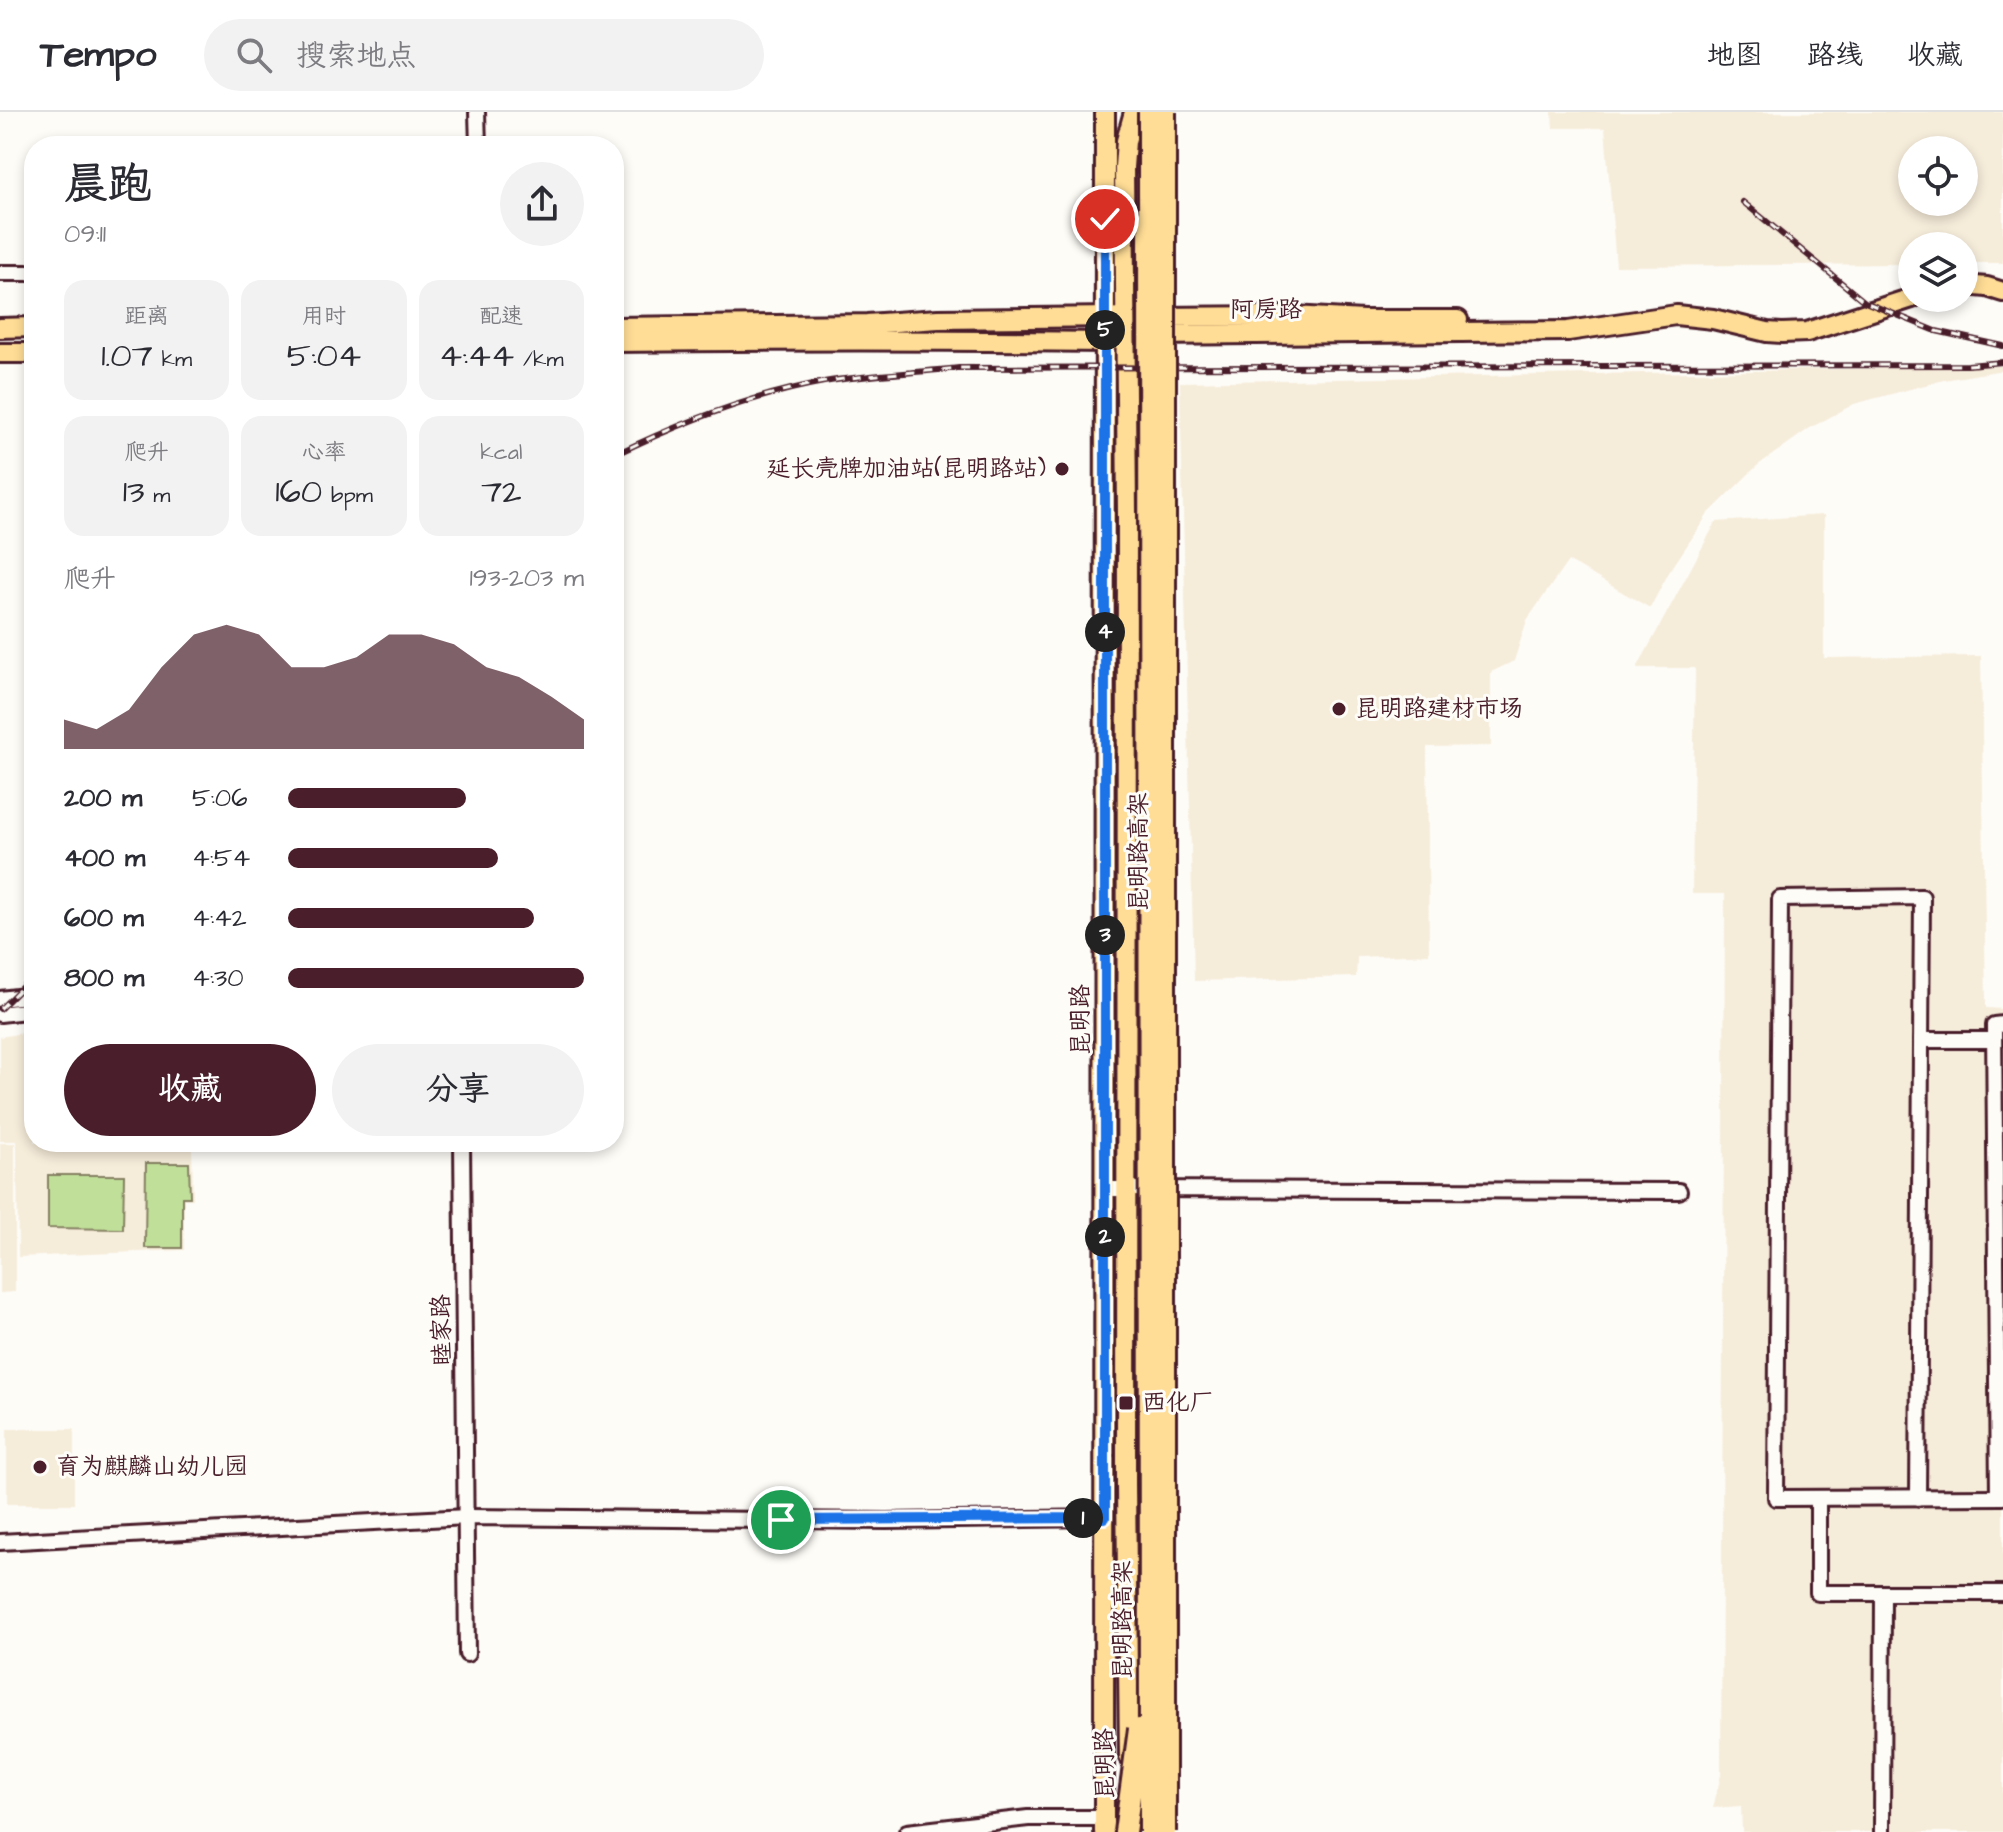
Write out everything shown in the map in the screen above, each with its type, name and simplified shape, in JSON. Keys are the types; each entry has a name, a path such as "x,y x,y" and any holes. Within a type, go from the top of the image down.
{"highway":[{"name":"昆明路高架","path":"1149,112 1150,1832"},
{"name":"昆明路高架","path":"1165,112 1165,1832"},
{"path":"1127,1832 1149,1661"}],"main road":[{"name":"昆明路","path":"1104,1825 1105,112"},
{"name":"昆明路","path":"1127,1832 1124,167 1126,141 1134,112"},
{"path":"1978,275 2003,278"},
{"path":"1978,286 2003,292"},
{"name":"阿房路","path":"624,342 846,339 887,342 1106,342 1125,326 1293,316 1363,320 1569,319 1667,305 1701,306 1778,324 1804,321 1898,291"},
{"name":"阿房路","path":"624,327 867,324 1105,316 1125,326 1568,331 1676,315 1782,333 1807,332 1898,303"},
{"path":"1013,318 1013,342"},
{"path":"0,328 24,327"},
{"path":"0,353 24,353"}],"street":[{"path":"477,112 478,136"},
{"path":"0,273 24,273"},
{"path":"1918,1498 1922,897 1780,899 1776,1498 1918,1498 2000,1497 1994,1025 2003,1024"},
{"path":"0,999 24,996"},
{"path":"0,1014 24,1011"},
{"path":"1921,1040 1994,1040"},
{"name":"睦家路","path":"462,1152 467,1654"},
{"path":"1105,1189 1679,1191"},
{"path":"1818,1498 1818,1593 2003,1593"},
{"path":"0,1542 467,1517 870,1521 1106,1518"},
{"path":"1882,1832 1883,1593"},
{"path":"907,1832 1028,1818 1104,1825"}],"shaded area":[{"path":"1552,112 2003,112 2003,263 1978,263 1978,232 1898,232 1898,264 1616,266 1605,128 1553,128"},
{"name":"昆明路建材市场","path":"2003,366 2003,370 1944,380 1854,404 1810,428 1758,465 1708,514 1668,574 1650,608 1568,561 1527,620 1514,661 1491,672 1491,746 1427,747 1429,954 1357,957 1356,977 1194,981 1180,382"},
{"path":"1824,515 1824,658 1981,656 1986,1008 2003,1009 2003,1832 1742,1832 1741,1806 1713,1808 1721,1775 1725,894 1692,894 1695,668 1637,668 1716,522"},
{"path":"24,1033 24,1152 192,1152 193,1199 184,1199 184,1250 18,1257 17,1141 0,1141 0,1037"},
{"path":"0,1143 15,1143 15,1292 0,1293"},
{"name":"育为麒麟山幼儿园","path":"7,1429 74,1429 74,1504 7,1504"}],"green space":[{"path":"146,1163 189,1163 190,1197 182,1197 182,1248 145,1248"},
{"path":"48,1175 124,1175 123,1229 48,1228"}],"railway":[{"path":"1743,202 1865,302 1936,331 2003,346"},
{"path":"624,450 716,411 770,394 857,377 959,368 1968,365 2003,362"},
{"path":"0,1009 24,985"}],"place":[{"name":"延长壳牌加油站(昆明路站)","path":"1062,469"},
{"name":"昆明路建材市场","path":"1339,709"},
{"name":"西化厂","path":"1126,1403"},
{"name":"育为麒麟山幼儿园","path":"40,1467"}],"route":[{"path":"781,1520 1105,1518 1105,219"}]}
